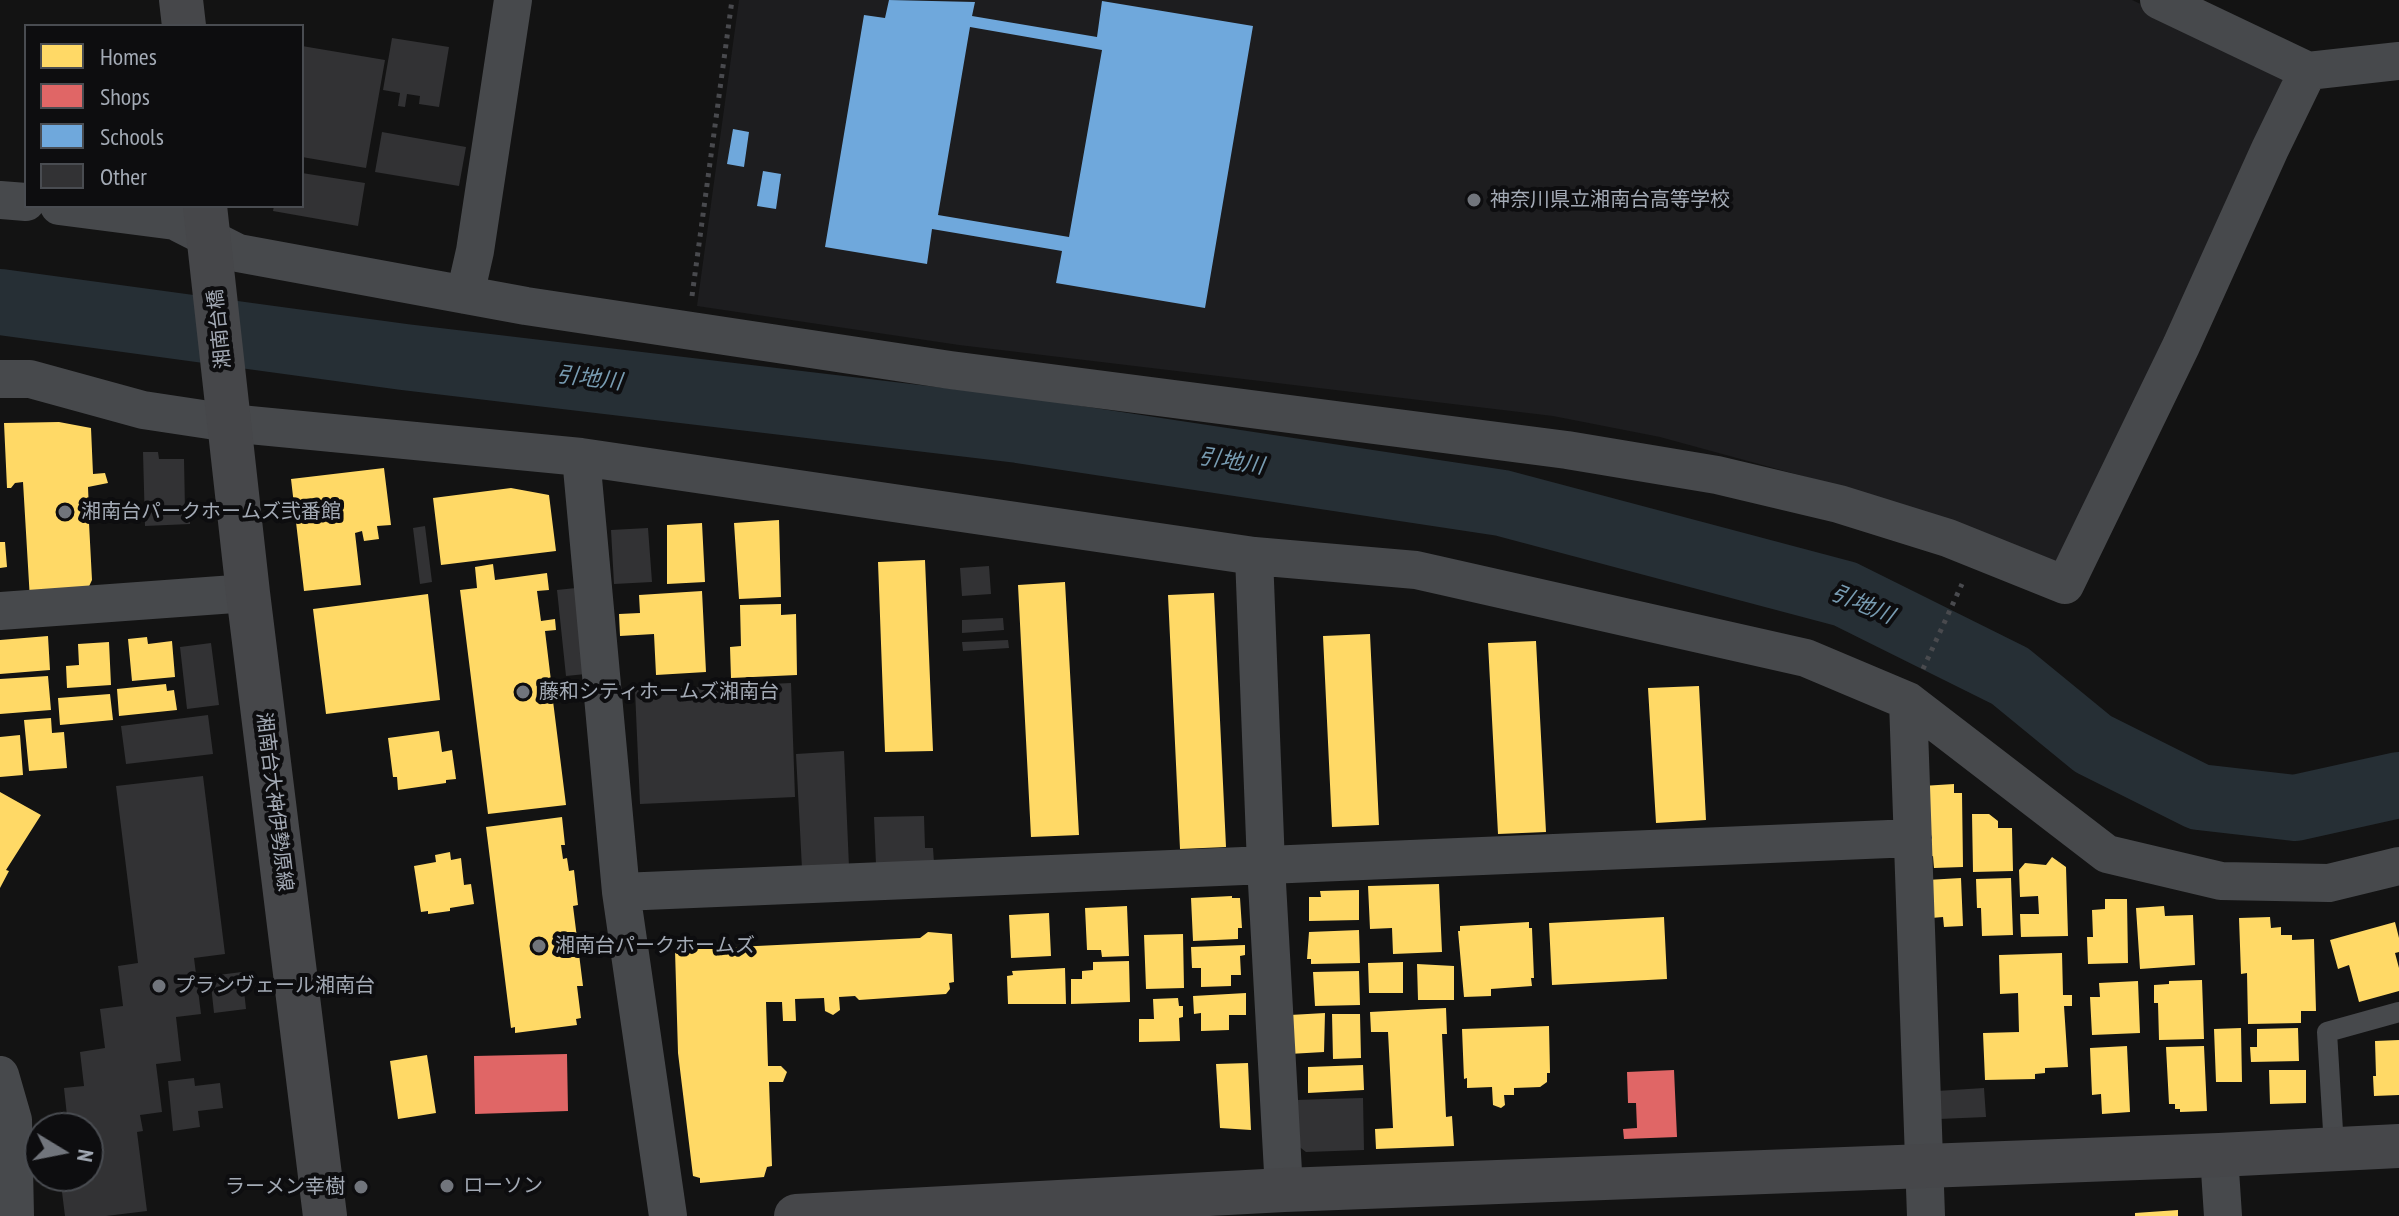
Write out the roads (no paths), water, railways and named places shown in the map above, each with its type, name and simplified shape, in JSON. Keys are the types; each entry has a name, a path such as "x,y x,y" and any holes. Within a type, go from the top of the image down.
{"street":[{"path":"181,0 184,24"},
{"path":"465,295 475,251 513,0"},
{"path":"2159,0 2308,71 2399,61"},
{"path":"74,208 175,221 238,253 465,295 950,370 1567,450 1717,475 1839,504 1935,534 2065,585 2181,346 2308,71"},
{"path":"0,200 24,202"},
{"name":"湘南台橋","path":"209,238 228,405"},
{"path":"0,379 30,379 143,410 228,405 1254,556 1416,570 1916,685 2107,854 2221,881 2329,883 2399,866"},
{"name":"湘南台大神伊勢原線","path":"228,405 248,593 325,1216"},
{"path":"581,457 621,892 668,1216"},
{"path":"1254,556 1266,865 1284,1190"},
{"path":"0,611 248,593"},
{"path":"1916,685 1913,838 1926,1216"},
{"path":"621,892 1913,838"},
{"path":"0,1075 13,1120 15,1216"},
{"path":"796,1216 1284,1190 2399,1146"},
{"path":"2219,1155 2223,1216"}],"lane":[{"path":"2334,1147 2327,1032 2399,1012"}],"waterway":[{"name":"引地川","path":"0,302 404,357 1019,430 1502,503 1845,594 2010,676 2093,744 2199,797 2295,808 2399,785"}],"place":[{"name":"神奈川県立湘南台高等学校","path":"1474,200"},
{"name":"湘南台パークホームズ弐番館","path":"65,512"},
{"name":"藤和シティホームズ湘南台","path":"523,692"},
{"name":"湘南台パークホームズ","path":"539,946"},
{"name":"プランヴェール湘南台","path":"159,986"},
{"name":"ローソン","path":"447,1186"},
{"name":"ラーメン幸樹","path":"361,1187"}]}
